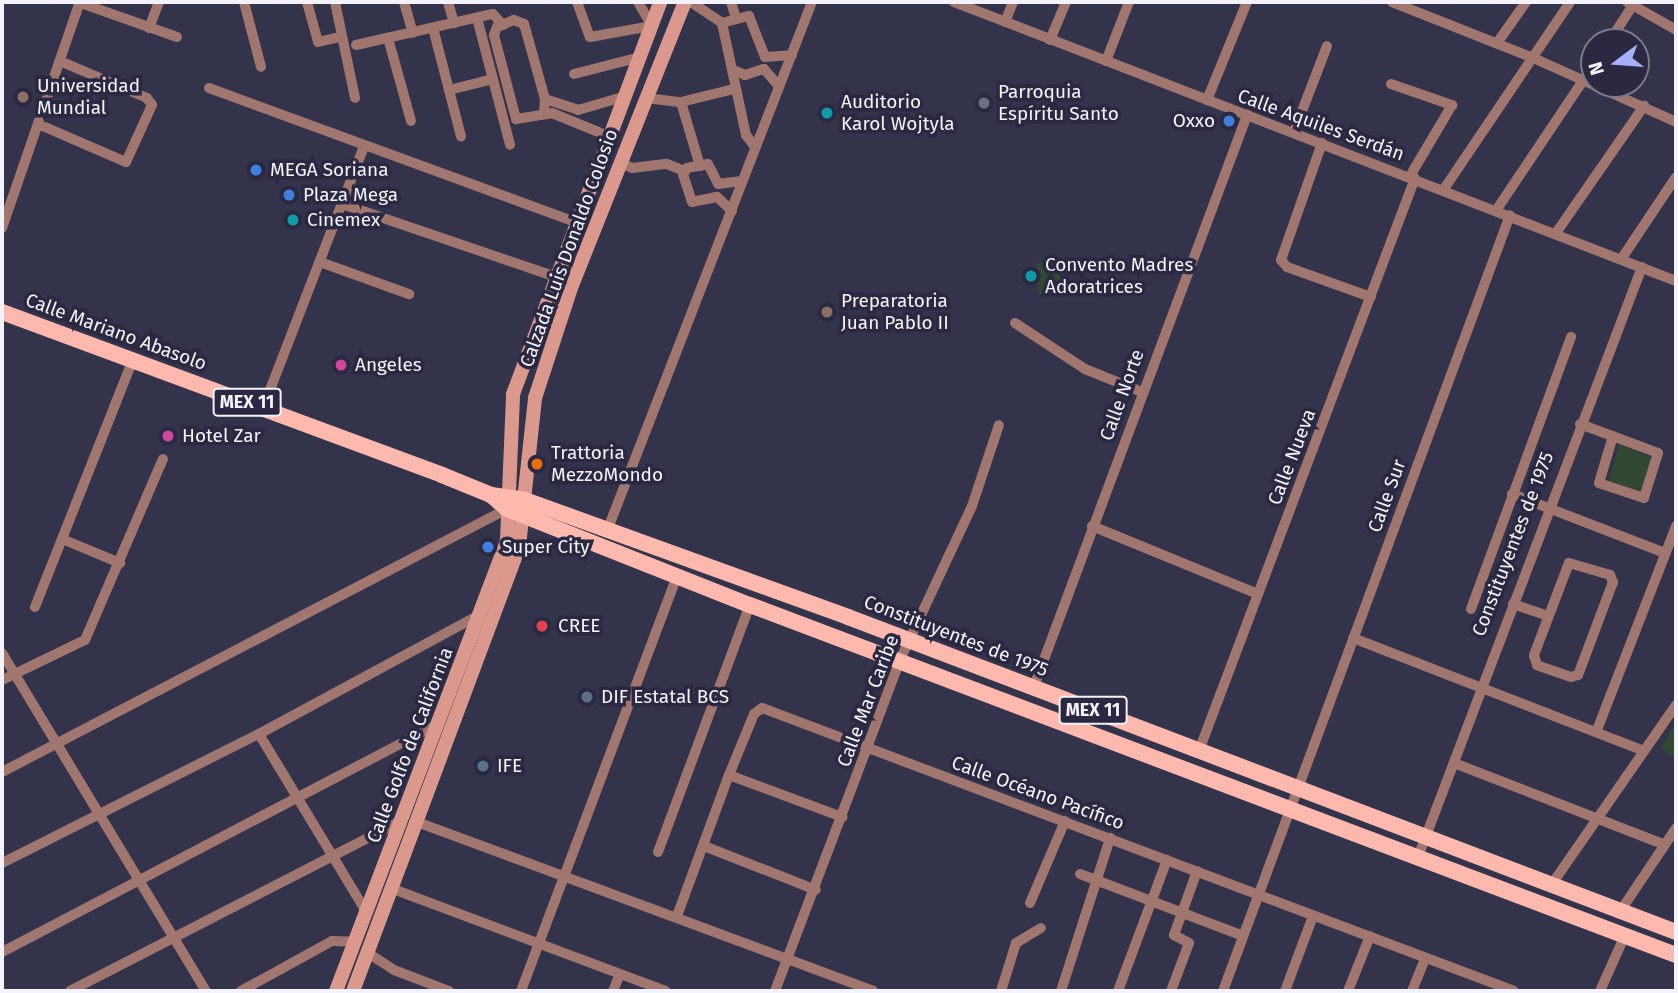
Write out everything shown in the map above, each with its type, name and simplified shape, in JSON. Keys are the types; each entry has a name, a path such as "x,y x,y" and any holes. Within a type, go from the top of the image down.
{"main road":[{"name":"Calle Mariano Abasolo","path":"2,312 502,500"},
{"name":"Constituyentes de 1975","path":"502,500 607,531 1200,748 1296,788 1676,932"},
{"name":"Constituyentes de 1975","path":"525,508 750,605 1676,955"}],"street":[{"path":"2,228 79,2 177,37"},
{"path":"149,28 159,2"},
{"path":"244,2 261,67"},
{"path":"307,2 318,42 340,37"},
{"path":"335,2 340,37 355,98"},
{"path":"404,2 412,33"},
{"path":"447,2 454,23"},
{"path":"577,2 585,34 590,37 652,26 638,2"},
{"name":"Calzada Luis Donaldo Colosio","path":"502,500 513,394 660,2"},
{"name":"Calzada Luis Donaldo Colosio","path":"525,508 536,398 571,288 685,2"},
{"path":"691,2 722,23 736,71 734,89 746,135 755,147"},
{"path":"731,2 736,18"},
{"path":"607,531 813,2"},
{"name":"Calle Aquiles Serdán","path":"954,2 1497,209 1676,281"},
{"path":"1005,22 1013,2"},
{"path":"1051,40 1066,2"},
{"path":"1106,61 1129,2"},
{"path":"1208,100 1247,2"},
{"path":"1392,2 1580,79"},
{"path":"1497,43 1526,2"},
{"path":"1444,189 1570,2"},
{"path":"1617,28 1630,4 1676,30"},
{"path":"356,45 493,14 499,27 516,119 544,112 608,136"},
{"path":"722,23 749,16 765,57 764,69 779,86"},
{"path":"477,18 510,145"},
{"path":"499,27 521,20 545,99 544,112"},
{"path":"433,28 461,136"},
{"path":"388,38 411,121"},
{"path":"1294,132 1327,46"},
{"path":"765,57 792,55"},
{"path":"574,74 640,57"},
{"path":"38,124 126,162 152,105 148,98 60,61"},
{"path":"736,71 745,75 764,69"},
{"path":"449,90 493,79"},
{"name":"Calle Nueva","path":"1200,748 1371,297 1413,177 1452,105 1391,84"},
{"path":"1497,209 1580,84"},
{"path":"209,88 576,222"},
{"path":"545,99 578,110 626,96 681,102 734,89"},
{"path":"1625,98 1676,122"},
{"path":"681,102 700,166"},
{"path":"1556,233 1644,106"},
{"name":"Calle Norte","path":"1033,689 1247,115"},
{"path":"1322,143 1281,260 1287,267 1371,297"},
{"path":"263,408 364,146"},
{"path":"621,163 632,168 667,164 684,171 711,165 718,184 717,197"},
{"path":"684,171 692,201 717,197"},
{"path":"1622,258 1676,177"},
{"path":"718,184 742,181"},
{"path":"717,197 732,211"},
{"path":"342,204 557,277 571,288"},
{"name":"Calle Sur","path":"1223,991 1510,215"},
{"path":"320,262 409,294"},
{"name":"Constituyentes de 1975","path":"1418,857 1580,424 1642,267"},
{"path":"1015,323 1085,369 1142,391"},
{"path":"1471,610 1571,337"},
{"path":"35,607 134,360"},
{"path":"1580,424 1613,436 1658,453 1644,498 1599,483 1613,436"},
{"name":"Calle Mar Caribe","path":"775,991 870,748 900,662 972,506 999,425"},
{"path":"2,680 85,640 163,459"},
{"path":"1513,494 1549,511 1665,553"},
{"path":"2,772 502,500"},
{"name":"Calle Golfo de California","path":"353,991 455,724 507,540 502,500"},
{"name":"Calle Golfo de California","path":"336,991 440,724 487,617 525,508"},
{"path":"1092,526 1258,594"},
{"path":"1597,730 1676,527"},
{"path":"62,539 120,563"},
{"path":"1569,563 1612,578 1574,677 1534,661 1548,616 1569,563"},
{"path":"521,991 677,575"},
{"path":"1513,604 1548,616"},
{"path":"658,852 750,605"},
{"path":"2,863 487,617"},
{"path":"1353,638 1597,730 1644,751"},
{"path":"2,653 142,879 206,991"},
{"path":"1552,884 1676,705"},
{"name":"Calle Océano Pacífico","path":"677,916 729,775 754,714 762,708 1514,991"},
{"path":"2,952 300,800 440,724 455,724"},
{"path":"259,734 367,914"},
{"path":"1454,763 1598,816 1665,845"},
{"path":"729,775 842,817"},
{"path":"70,991 91,987 174,937 334,858 402,821 417,822 565,873 873,991"},
{"path":"1030,903 1065,821"},
{"path":"1621,910 1676,828"},
{"path":"1061,991 1110,838"},
{"path":"704,846 816,890"},
{"path":"1118,991 1167,860"},
{"path":"1171,991 1189,943 1174,935 1197,871"},
{"path":"1080,874 1243,936"},
{"path":"393,889 666,991"},
{"path":"1285,991 1313,916"},
{"path":"1001,991 1016,943 1041,928"},
{"path":"1600,991 1625,935"},
{"path":"1349,991 1370,936"},
{"path":"241,991 332,941 355,942 394,970 449,991"},
{"path":"1412,991 1425,958"},
{"path":"613,991 620,974"},
{"path":"1480,991 1485,980"}],"green space":[{"path":"1060,262 1062,293 1038,295 1036,264"},
{"path":"1619,444 1652,458 1642,492 1609,481"},
{"path":"1673,728 1676,730 1676,759 1661,748"}],"place":[{"name":"Universidad Mundial","path":"23,97"},
{"name":"Parroquia Espíritu Santo","path":"984,103"},
{"name":"Auditorio Karol Wojtyla","path":"827,113"},
{"name":"Oxxo","path":"1229,121"},
{"name":"MEGA Soriana","path":"256,170"},
{"name":"Plaza Mega","path":"289,195"},
{"name":"Cinemex","path":"293,220"},
{"name":"Convento Madres Adoratrices","path":"1031,276"},
{"name":"Preparatoria Juan Pablo II","path":"827,312"},
{"name":"Angeles","path":"341,365"},
{"name":"Hotel Zar","path":"168,436"},
{"name":"Trattoria MezzoMondo","path":"537,464"},
{"name":"Super City","path":"488,547"},
{"name":"CREE","path":"542,626"},
{"name":"DIF Estatal BCS","path":"587,697"},
{"name":"IFE","path":"483,766"}]}
